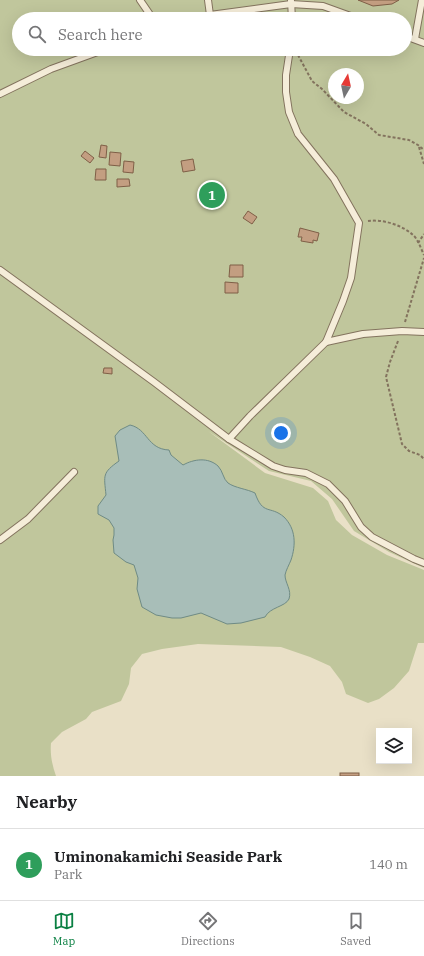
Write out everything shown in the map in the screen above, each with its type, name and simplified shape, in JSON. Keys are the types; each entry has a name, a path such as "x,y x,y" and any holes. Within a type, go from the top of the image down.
{"lane":[{"path":"140,0 148,12"},
{"path":"208,0 210,12"},
{"path":"415,39 422,0"},
{"path":"229,12 291,2 323,6 340,12"},
{"path":"291,2 292,12"},
{"path":"412,38 424,43"},
{"path":"0,94 51,69 87,56"},
{"path":"229,439 250,416 326,342 351,278 359,223 334,179 298,134 290,112 286,92 286,75 289,56"},
{"path":"0,270 154,382 229,439 273,466 306,474 328,484 345,501 361,527 372,537 414,559 424,562"},
{"path":"326,342 363,334 402,331 424,332"},
{"path":"0,540 28,519 74,472"}],"path":[{"path":"298,56 304,63 312,80 344,112 366,124 379,135 409,140 424,150"},
{"path":"418,145 424,164"},
{"path":"359,223 377,220 395,224 414,236 424,256 402,331 386,377 402,444 409,451 420,455 424,459"},
{"path":"418,243 424,234"}],"green space":[{"path":"0,0 424,0 424,568 389,552 354,531 332,499 311,481 269,471 208,431 265,473 313,488 328,501 336,520 352,535 387,555 424,570 424,643 418,643 409,671 394,688 379,699 368,703 346,694 342,682 330,666 281,647 198,644 162,649 142,654 131,668 129,684 121,701 92,712 86,719 62,732 51,743 53,768 56,776 0,776"}],"water":[{"path":"130,425 141,430 156,446 169,450 171,455 183,465 196,460 205,460 214,463 220,468 228,483 255,493 264,508 275,511 284,517 291,527 294,537 293,554 285,575 290,593 287,602 270,611 265,617 241,623 227,624 201,613 181,618 172,618 156,615 142,607 137,589 138,578 134,565 126,562 114,553 114,528 109,520 98,514 98,506 106,495 105,475 119,461 115,436 120,430"}],"building":[{"path":"358,0 399,0 392,4 373,6"},
{"path":"101,145 107,146 106,158 99,157"},
{"path":"85,151 94,158 90,163 81,156"},
{"path":"110,152 121,153 120,166 109,165"},
{"path":"193,159 195,170 183,172 181,161"},
{"path":"124,161 134,162 133,173 123,172"},
{"path":"96,169 106,169 106,180 95,180"},
{"path":"117,179 129,179 130,186 117,187"},
{"path":"248,211 257,217 252,224 243,218"},
{"path":"300,228 319,233 317,241 313,240 313,243 301,241 302,237 298,237"},
{"path":"230,265 243,265 243,277 229,277"},
{"path":"225,282 238,283 238,293 225,293"},
{"path":"104,368 112,368 112,374 103,373"},
{"path":"340,773 359,773 359,776 340,776"}],"place":[{"name":"Uminonakamichi Seaside Park","path":"212,195"}]}
